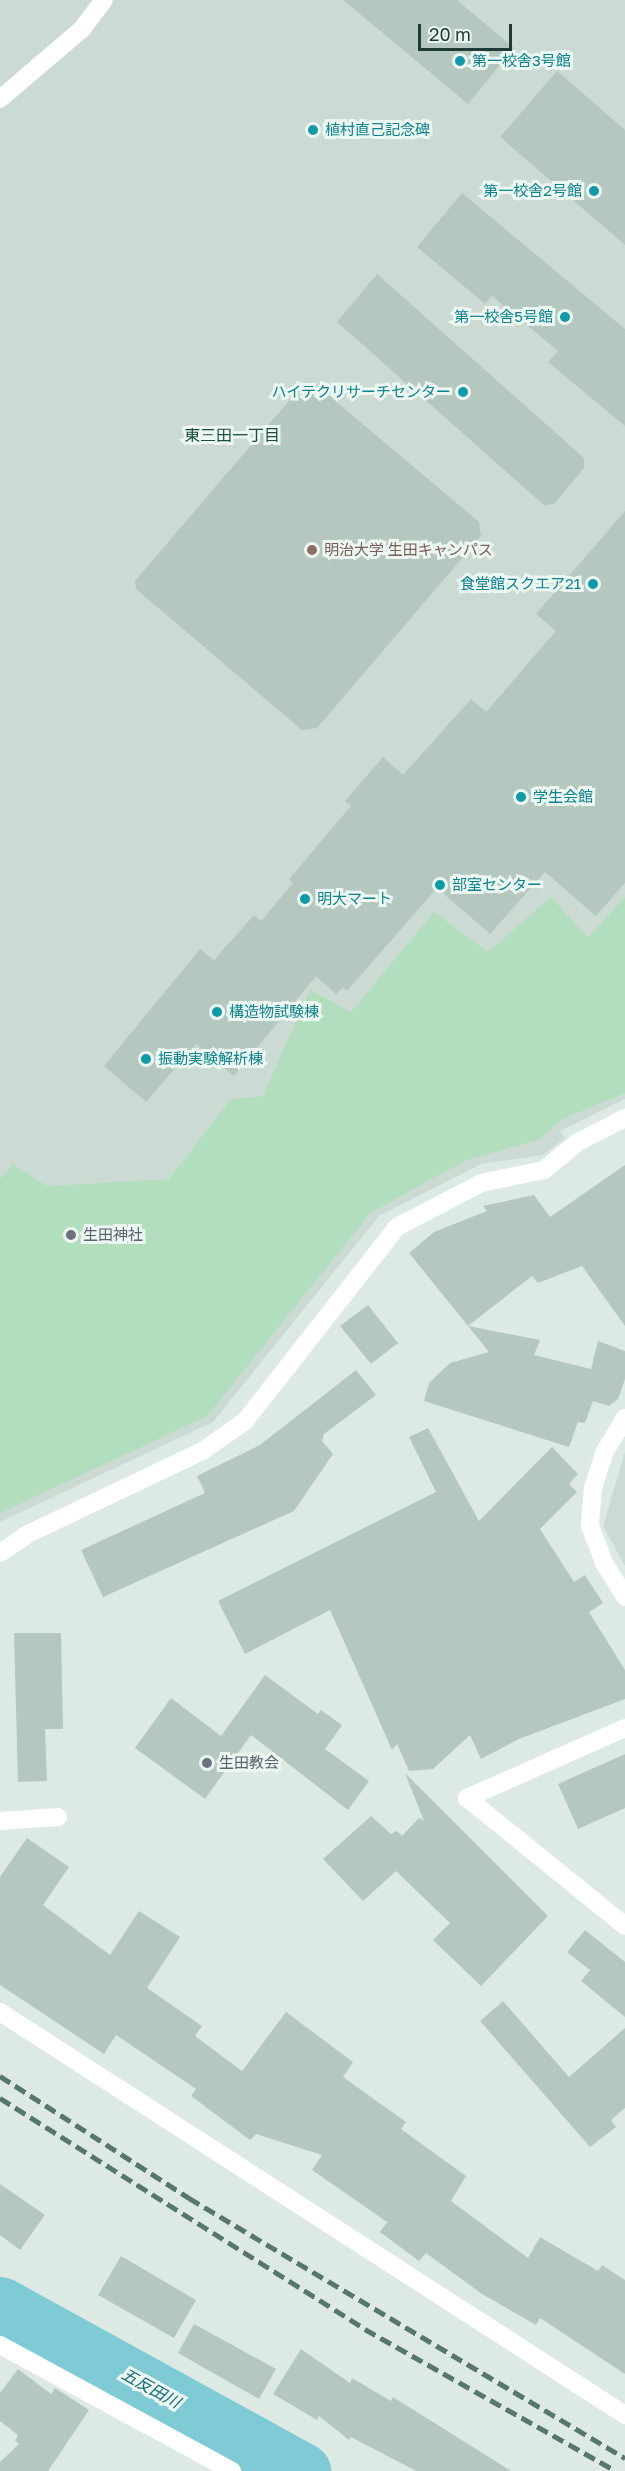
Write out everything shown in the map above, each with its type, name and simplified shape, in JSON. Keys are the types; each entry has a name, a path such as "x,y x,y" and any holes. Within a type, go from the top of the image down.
{"street":[{"path":"0,99 82,29 104,0"},
{"path":"0,1553 28,1534 204,1450 245,1421 397,1227 481,1183 544,1170 578,1142 625,1118"},
{"path":"625,1418 605,1451 593,1488 590,1526 604,1563 625,1597"},
{"path":"625,1728 467,1798 625,1926"},
{"path":"0,1821 58,1817"},
{"path":"0,2012 625,2415"},
{"path":"0,2345 232,2471"}],"shaded area":[{"name":"明治大学 生田キャンパス","path":"0,0 625,0 625,1099 560,1131 565,1138 543,1155 481,1164 379,1216 213,1422 0,1522"},
{"path":"625,1452 625,1566 603,1526"}],"green space":[{"path":"551,897 588,938 625,897 625,1093 562,1119 540,1139 467,1160 371,1212 207,1416 0,1513 0,1179 13,1164 47,1186 169,1179 231,1099 263,1096 310,990 351,1012 434,912 488,952"}],"building":[{"name":"第一校舎3号館","path":"343,0 457,0 514,48 468,104"},
{"name":"第一校舎2号館","path":"557,71 625,130 625,245 500,137"},
{"name":"第一校舎5号館","path":"462,193 625,329 625,426 548,362 558,351 492,296 485,304 417,247"},
{"name":"ハイテクリサーチセンター","path":"377,274 584,458 584,468 555,503 545,506 337,322"},
{"path":"314,383 479,522 481,536 317,728 302,730 136,589 135,581 299,389"},
{"path":"625,511 625,883 596,916 545,872 490,934 437,888 347,991 343,987 336,994 316,976 234,1076 196,1044 146,1102 104,1066 200,949 214,960 254,915 261,921 293,883 289,879 351,806 345,801 383,757 403,775 471,699 486,712 556,631 536,614"},
{"path":"625,1165 625,1326 582,1266 538,1283 532,1276 468,1326 540,1340 534,1355 591,1369 598,1341 625,1351 625,1379 618,1399 609,1406 593,1401 585,1423 578,1422 569,1447 424,1401 429,1383 450,1363 489,1352 409,1253 434,1232 487,1211 483,1206 534,1195 550,1217"},
{"path":"368,1305 398,1343 371,1364 340,1326"},
{"path":"356,1370 376,1395 324,1434 322,1441 333,1454 294,1511 103,1597 81,1550 205,1493 197,1476 260,1445"},
{"path":"428,1428 479,1521 552,1447 578,1474 569,1484 577,1492 540,1529 574,1582 585,1575 603,1603 589,1612 625,1670 625,1699 519,1739 481,1759 470,1735 433,1769 409,1771 397,1744 392,1750 330,1610 245,1654 218,1601 436,1492 409,1437"},
{"path":"14,1633 61,1633 63,1729 45,1729 47,1781 18,1782"},
{"path":"265,1675 318,1714 321,1710 342,1725 325,1749 369,1781 348,1810 251,1735 205,1799 135,1748 171,1698 221,1736"},
{"path":"625,1754 625,1808 578,1829 558,1784"},
{"path":"405,1773 548,1916 481,1986 433,1940 450,1923 396,1871 363,1901 323,1859 371,1816 391,1834 397,1831 402,1836 419,1818 424,1821"},
{"path":"27,1838 69,1867 43,1905 110,1955 139,1911 180,1937 147,1988 202,2026 195,2036 242,2071 286,2012 353,2062 343,2077 406,2122 401,2129 466,2176 451,2201 528,2258 540,2237 598,2271 602,2265 625,2280 625,2374 540,2318 536,2325 482,2294 426,2253 419,2261 380,2232 387,2222 312,2170 322,2155 256,2134 250,2140 191,2096 196,2089 116,2035 104,2054 0,1985 0,1877"},
{"path":"585,1930 625,1962 625,2017 581,1981 590,1970 567,1952"},
{"path":"503,2001 569,2077 625,2028 625,2108 611,2120 616,2127 590,2147 480,2021"},
{"path":"0,2184 45,2215 20,2250 0,2235"},
{"path":"121,2256 196,2300 174,2338 98,2295"},
{"path":"194,2324 276,2369 259,2399 178,2353"},
{"path":"301,2349 350,2383 352,2378 391,2401 393,2397 511,2471 416,2471 351,2437 349,2440 319,2416 317,2420 273,2394"},
{"path":"18,2369 51,2394 55,2388 89,2410 48,2471 0,2471 0,2462 19,2444 15,2441 18,2435 0,2421 0,2393"}],"waterway":[{"name":"五反田川","path":"0,2305 302,2471"}],"railway":[{"path":"0,2076 189,2198 625,2458"},
{"path":"0,2098 365,2329 616,2471"}],"place":[{"name":"第一校舎3号館","path":"460,61"},
{"name":"植村直己記念碑","path":"313,130"},
{"name":"第一校舎2号館","path":"594,191"},
{"name":"第一校舎5号館","path":"565,317"},
{"name":"ハイテクリサーチセンター","path":"463,392"},
{"name":"明治大学 生田キャンパス","path":"312,550"},
{"name":"食堂館スクエア21","path":"593,584"},
{"name":"学生会館","path":"521,797"},
{"name":"部室センター","path":"440,885"},
{"name":"明大マート","path":"305,899"},
{"name":"構造物試験棟","path":"217,1012"},
{"name":"振動実験解析棟","path":"146,1059"},
{"name":"生田神社","path":"71,1235"},
{"name":"生田教会","path":"207,1763"}],"district":[{"name":"東三田一丁目","path":"232,435"}]}
